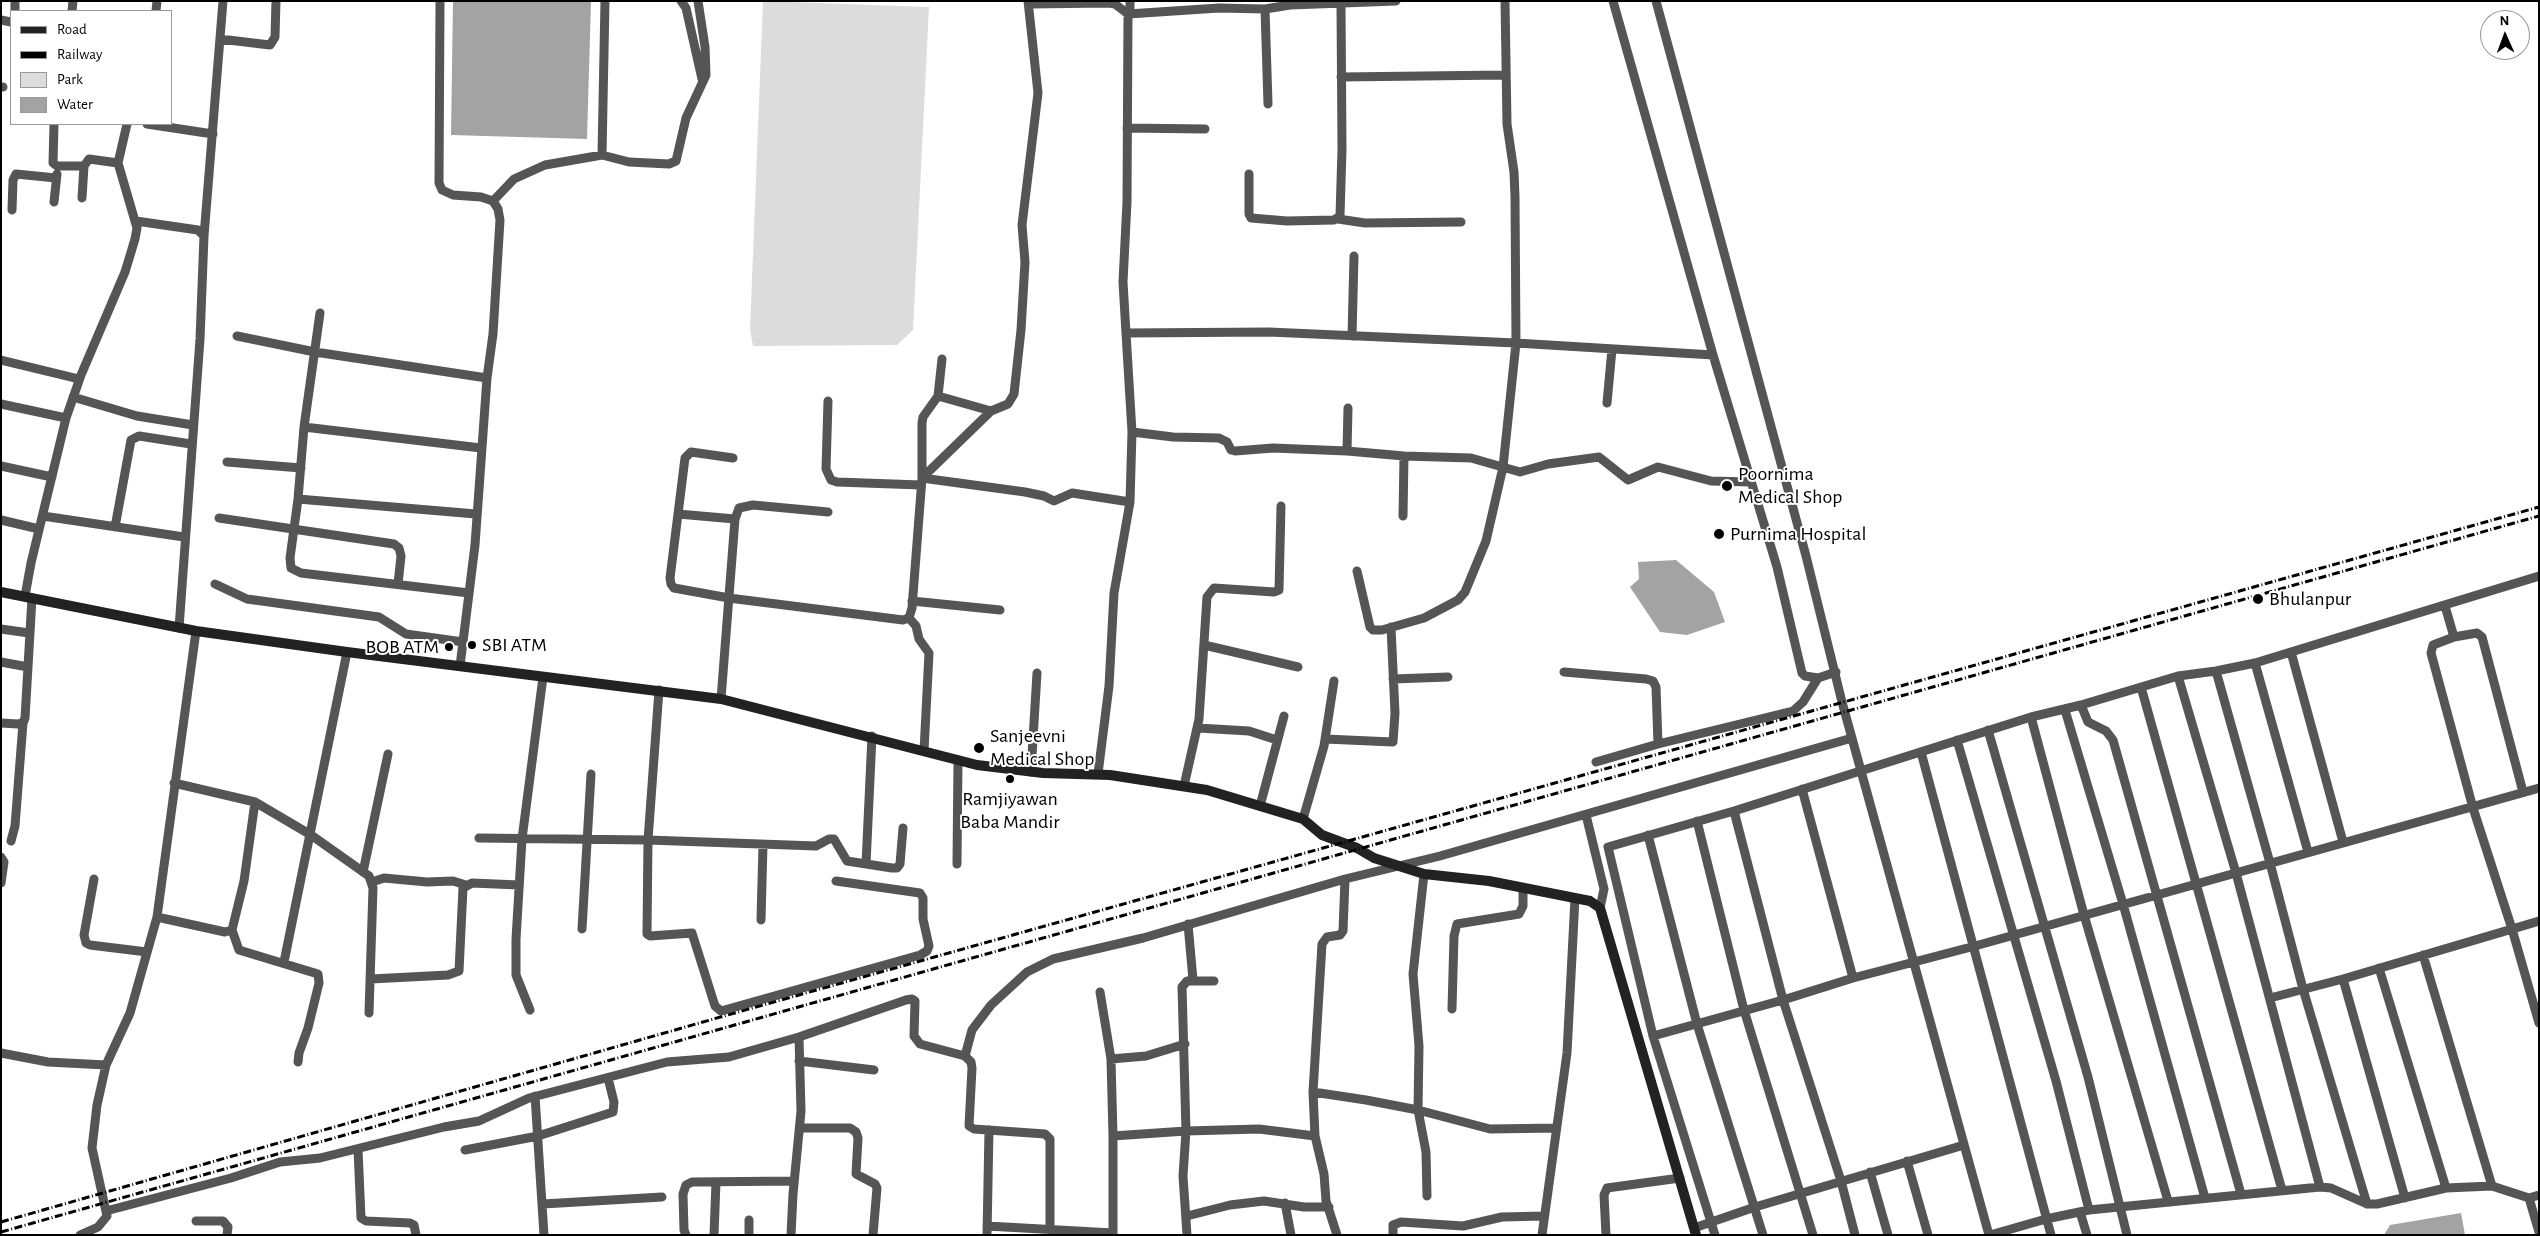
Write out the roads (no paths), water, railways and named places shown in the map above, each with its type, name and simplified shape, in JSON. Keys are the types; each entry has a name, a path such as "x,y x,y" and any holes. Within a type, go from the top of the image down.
{"street":[{"path":"179,628 184,537 200,339 204,236 223,1"},
{"path":"220,40 270,45 274,37 276,1"},
{"path":"440,1 439,183 442,190 454,195 482,197 493,201 498,209 500,220 493,334 487,378 476,514 460,666"},
{"path":"602,155 605,1"},
{"path":"681,1 686,8 703,82"},
{"path":"493,201 514,179 545,166 602,155 629,162 668,164 676,161 686,118 706,75 705,47 698,1"},
{"path":"1098,774 1109,686 1114,593 1130,502 1132,432 1122,282 1127,202 1130,1"},
{"path":"1174,1 1175,11"},
{"path":"921,482 991,411 1008,404 1013,399 1021,330 1025,262 1022,225 1038,93 1028,3 1109,3 1115,4 1129,14 1175,11 1219,5 1265,8 1289,3 1340,5 1396,1"},
{"path":"1357,571 1370,627 1377,630 1391,627 1424,618 1454,604 1462,597 1486,541 1503,467 1516,343 1514,172 1507,124 1505,1"},
{"path":"1613,1 1713,355 1777,567 1802,673 1806,676 1818,678 1836,672"},
{"path":"1656,1 1836,672 1860,770 1990,1235 2046,1219 2084,1211 2320,1187 2340,1191 2367,1204 2377,1204 2446,1188 2492,1186 2529,1198 2539,1195"},
{"path":"1338,219 1340,216 1342,149 1340,5"},
{"path":"1265,8 1268,104"},
{"path":"1342,77 1505,75"},
{"path":"54,125 52,161 57,166 84,166"},
{"path":"11,841 15,826 28,668 30,633 29,597 39,529 66,418 79,379 125,272 137,228 118,164 127,125"},
{"path":"153,125 213,134"},
{"path":"1127,128 1205,129"},
{"path":"82,198 84,166 89,159 118,164"},
{"path":"54,202 57,166"},
{"path":"12,210 13,180 16,174 56,178"},
{"path":"1249,174 1249,214 1251,218 1287,221 1338,219 1365,223 1461,222"},
{"path":"136,221 198,230 204,236"},
{"path":"1352,336 1354,256"},
{"path":"320,313 304,427 298,499 290,558 291,568 301,573 468,592"},
{"path":"1126,334 1269,332 1516,343 1713,355"},
{"path":"237,336 315,352 487,378"},
{"path":"1607,403 1612,349"},
{"path":"908,618 912,601 921,482 923,417 938,396 942,359"},
{"path":"1,360 79,379"},
{"path":"938,396 991,411"},
{"path":"73,397 136,416 193,425"},
{"path":"828,401 826,469 831,480 837,482 921,482 1034,494 1054,501 1072,493 1130,502"},
{"path":"1,404 66,418"},
{"path":"1347,451 1348,408"},
{"path":"304,427 481,448"},
{"path":"1132,432 1173,437 1219,438 1227,442 1231,450 1235,451 1273,448 1347,451 1404,456 1464,457 1520,472 1548,464 1599,457 1628,480 1658,467 1711,482 1751,482"},
{"path":"115,527 131,440 139,436 191,444"},
{"path":"733,458 691,452 687,454 678,514 671,584 674,588 729,598 903,620 908,618"},
{"path":"1403,516 1404,456"},
{"path":"227,462 301,468"},
{"path":"1,466 52,477"},
{"path":"298,499 476,514"},
{"path":"721,699 735,519 739,508 745,506 828,512"},
{"path":"1184,786 1198,728 1207,597 1214,588 1279,590 1281,506"},
{"path":"678,514 735,519"},
{"path":"42,516 184,537"},
{"path":"219,518 394,544 399,548 400,556 398,584"},
{"path":"1,520 39,529"},
{"path":"1715,1235 1653,1036 1608,848 2031,717 2064,710 2178,676 2255,663 2539,576"},
{"path":"215,584 247,599 379,616 406,634 462,642"},
{"path":"1,592 196,631 721,699 872,736 958,760 1031,772 1098,774 1206,790 1303,819 1322,835 1357,848 1374,858 1424,874 1523,888 1575,898 1590,901 1600,908"},
{"path":"912,601 1000,610"},
{"path":"2445,606 2454,637"},
{"path":"908,618 916,626 919,639 929,653 924,751"},
{"path":"1325,739 1393,742 1396,713 1391,627"},
{"path":"1,629 30,633"},
{"path":"80,1235 103,1223 107,1216 96,1176 92,1148 100,1084 106,1065 130,1014 157,917 196,631"},
{"path":"2523,792 2481,635 2477,633 2454,637 2433,645 2430,653 2473,808 2537,1010 2539,1023"},
{"path":"1204,645 1298,667"},
{"path":"284,962 347,652"},
{"path":"2291,652 2343,842"},
{"path":"1,662 28,668"},
{"path":"2255,663 2308,852"},
{"path":"2216,671 2304,989 2367,1204"},
{"path":"1564,672 1653,681 1656,687 1658,744"},
{"path":"1031,772 1037,673"},
{"path":"530,1010 516,975 519,885 522,840 543,676"},
{"path":"2178,676 2236,873 2320,1187"},
{"path":"1393,679 1448,677"},
{"path":"1596,762 1658,744 1793,711 1803,702 1818,678"},
{"path":"1303,819 1325,739 1334,681"},
{"path":"2141,687 2198,884 2282,1190"},
{"path":"659,690 648,840 647,934 650,936 692,933 715,1006 721,1011 920,956 927,951 929,946 924,919 923,898 920,893 836,881"},
{"path":"2081,705 2088,722 2106,731 2113,740 2241,1194"},
{"path":"2064,710 2123,904 2205,1198"},
{"path":"1260,806 1284,716"},
{"path":"2031,717 2084,915 2168,1201"},
{"path":"1,723 23,723"},
{"path":"1198,728 1249,731 1277,740"},
{"path":"1988,730 2088,1077 2127,1235"},
{"path":"866,864 872,736"},
{"path":"965,1056 972,1030 1004,991 1027,972 1053,959 1188,924 1345,879 1400,866 1852,738"},
{"path":"1957,740 2056,1081 2084,1211 2087,1235"},
{"path":"1921,752 1975,946 2051,1235"},
{"path":"364,872 388,754"},
{"path":"957,864 958,760"},
{"path":"582,929 591,774"},
{"path":"174,783 255,802 311,835 364,872 372,882 369,1013"},
{"path":"1653,1036 1783,1000 1853,978 1975,946 2539,788"},
{"path":"1802,789 1853,978"},
{"path":"255,802 244,881 232,930 239,950 314,972 319,978 298,1062"},
{"path":"1734,810 1783,1000 1842,1181 1855,1235"},
{"path":"1586,814 1604,889 1600,908 1695,1231 1712,1221 1755,1207 1964,1145"},
{"path":"1697,821 1744,1010 1802,1193 1813,1235"},
{"path":"479,838 648,840 816,846 834,838 847,861 897,868 901,859 903,828"},
{"path":"1648,835 1697,1024 1755,1207 1762,1235"},
{"path":"761,920 763,845"},
{"path":"1,857 4,862 1,883"},
{"path":"1424,874 1413,974 1419,1046 1418,1110 1426,1152 1427,1196"},
{"path":"94,878 84,935 86,943 147,952"},
{"path":"372,882 384,878 452,882 466,885 472,883 519,885"},
{"path":"1337,1235 1328,1207 1324,1174 1315,1136 1313,1092 1322,944 1327,937 1340,935 1343,931 1345,879"},
{"path":"371,979 448,974 458,971 461,894 466,885"},
{"path":"1452,1009 1454,936 1457,924 1519,914 1523,906 1523,888"},
{"path":"1542,1235 1543,1216 1567,1053 1575,898"},
{"path":"157,917 225,932 232,930"},
{"path":"2270,998 2343,979 2539,921"},
{"path":"1188,924 1193,980"},
{"path":"2423,955 2492,1186"},
{"path":"2379,968 2446,1188"},
{"path":"2343,979 2405,1198"},
{"path":"1187,1235 1183,1176 1186,1131 1182,987 1187,981 1214,981"},
{"path":"989,1130 987,1231 1112,1234 1114,1136 1111,1059 1100,992"},
{"path":"106,1211 231,1178 280,1162 320,1158 444,1127 486,1119 535,1096 675,1060 730,1057 799,1038 912,998 916,1006 914,1030 916,1040 925,1047 965,1056 971,1062 968,1122 974,1129 1039,1133 1049,1136 1050,1233"},
{"path":"791,1235 794,1181 800,1128 799,1038"},
{"path":"1111,1059 1146,1056 1184,1044"},
{"path":"1,1053 48,1062 106,1065"},
{"path":"799,1061 874,1070"},
{"path":"465,1150 538,1136 612,1112 614,1102 608,1078"},
{"path":"1313,1092 1418,1110 1490,1128 1556,1128"},
{"path":"535,1096 544,1235"},
{"path":"800,1128 850,1128 856,1132 858,1138 856,1174 875,1184 877,1188 874,1235"},
{"path":"1114,1136 1186,1131 1259,1129 1315,1136"},
{"path":"358,1149 361,1218 366,1220 410,1222 414,1225 416,1235"},
{"path":"1907,1161 1928,1235"},
{"path":"1870,1172 1888,1235"},
{"path":"1606,1235 1604,1195 1607,1188 1680,1178"},
{"path":"686,1235 684,1230 684,1188 692,1182 794,1181"},
{"path":"714,1235 716,1182"},
{"path":"543,1204 662,1197"},
{"path":"2529,1198 2539,1232"},
{"path":"1186,1216 1230,1205 1272,1200 1304,1207 1328,1207"},
{"path":"1285,1203 1291,1235"},
{"path":"1393,1235 1393,1225 1400,1222 1470,1230 1502,1217 1543,1216"},
{"path":"749,1220 749,1235"},
{"path":"196,1221 223,1221 228,1227 227,1235"}],"water":[{"path":"453,1 591,1 587,139 451,135"},
{"path":"1676,560 1714,592 1725,622 1687,635 1660,632 1630,587 1639,579 1638,562"},
{"path":"2461,1213 2465,1235 2384,1235 2390,1225"}],"railway":[{"path":"1,1222 724,1016 2539,507"},
{"path":"1,1232 2539,516"}],"place":[{"name":"Poornima Medical Shop","path":"1727,486"},
{"name":"Purnima Hospital","path":"1719,534"},
{"name":"Bhulanpur","path":"2258,599"},
{"name":"SBI ATM","path":"472,645"},
{"name":"BOB ATM","path":"449,647"},
{"name":"Sanjeevni Medical Shop","path":"979,748"},
{"name":"Ramjiyawan Baba Mandir","path":"1010,779"}]}
